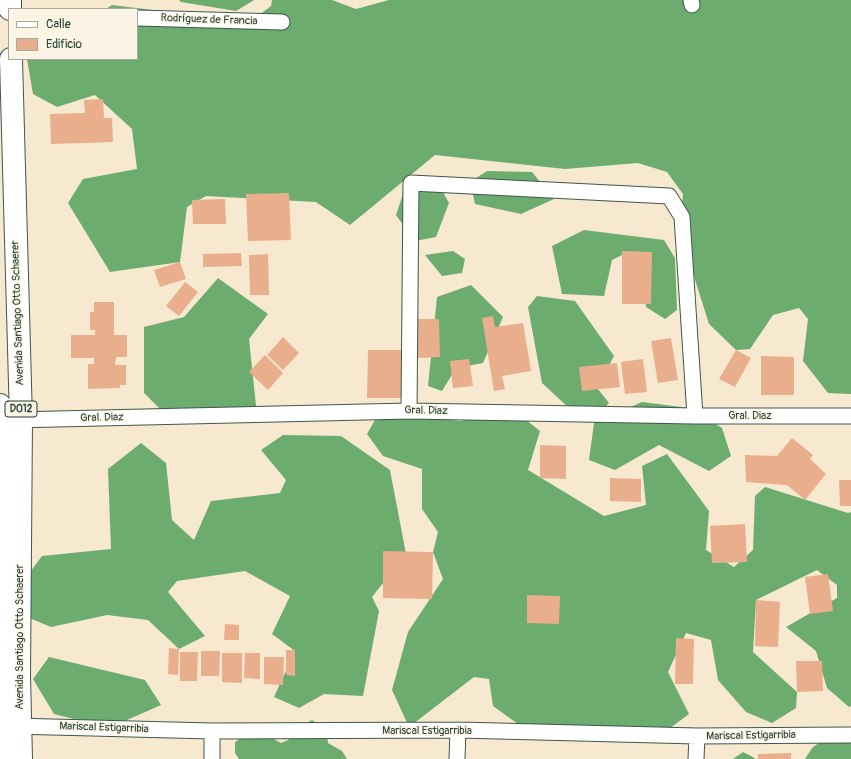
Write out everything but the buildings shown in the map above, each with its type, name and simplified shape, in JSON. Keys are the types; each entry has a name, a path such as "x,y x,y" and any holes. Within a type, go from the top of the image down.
{"main road":[{"name":"Avenida Santiago Otto Schaerer","path":"11,60 6,83 11,420 8,676 12,726 21,759"},
{"name":"Avenida Santiago Otto Schaerer","path":"0,405 11,420"},
{"name":"Avenida Santiago Otto Schaerer","path":"4,759 12,726"}],"street":[{"name":"Rodríguez de Francia","path":"138,18 282,22"},
{"path":"409,411 411,183 669,196 682,217 695,416"},
{"name":"Gral. Diaz","path":"11,420 409,411 695,416 851,416"},
{"name":"Mariscal Estigarribia","path":"12,726 212,731 458,730 697,736 851,735"},
{"path":"457,759 458,730"},
{"path":"212,731 212,759"},
{"path":"696,759 697,736"}],"green space":[{"path":"179,0 254,0 236,11 181,2"},
{"path":"272,0 332,0 356,9 389,0 851,0 851,394 828,393 803,361 808,319 799,308 773,315 750,349 736,350 709,324 680,232 683,194 667,172 638,163 565,169 435,155 350,225 316,202 206,196 187,207 180,262 110,272 68,203 83,179 137,169 132,129 95,95 57,107 33,94 27,60 138,60 138,8 250,22 271,6"},
{"path":"112,5 136,8 108,8"},
{"path":"487,171 532,172 554,199 521,214 475,204 470,182"},
{"path":"438,183 449,203 436,237 415,241 396,215 403,194"},
{"path":"584,230 664,240 675,258 677,310 665,319 646,307 644,271 624,254 612,260 604,296 562,294 552,246"},
{"path":"453,251 465,259 462,273 442,276 425,255"},
{"path":"218,278 268,314 249,339 257,415 174,423 144,393 144,327 184,317"},
{"path":"471,285 503,317 483,363 456,368 442,391 428,386 437,297"},
{"path":"537,296 575,301 614,356 606,371 583,370 609,403 597,415 569,408 542,383 528,307"},
{"path":"642,402 689,408 722,428 731,456 709,471 659,445 615,470 589,460 594,423"},
{"path":"380,411 460,421 516,412 540,431 528,470 604,516 646,505 642,466 667,454 709,511 706,550 734,567 753,550 755,496 765,487 848,513 851,512 851,706 849,707 827,688 816,651 786,627 837,598 837,585 817,570 756,600 753,652 797,692 796,708 772,723 746,712 718,680 711,640 686,633 668,672 689,714 666,731 518,724 493,706 489,679 474,677 409,727 392,690 408,632 443,579 433,552 438,532 422,509 422,469 383,456 367,434"},
{"path":"283,435 341,436 390,470 406,554 372,597 379,611 363,696 324,694 299,708 274,697 295,651 272,634 290,596 245,571 177,581 168,592 205,636 179,649 148,620 107,615 51,627 27,617 25,579 42,556 111,549 108,469 141,443 166,463 172,520 194,540 211,501 280,493 286,480 261,450"},
{"path":"49,657 145,680 161,705 109,728 54,714 33,679"},
{"path":"312,720 323,727 327,733 328,743 342,751 347,759 239,759 235,753 235,742 246,735 270,737 281,743 288,740 298,728"},
{"path":"851,738 851,759 805,759 812,748 820,742 834,743"},
{"path":"743,752 753,757 755,759 733,759"}]}
